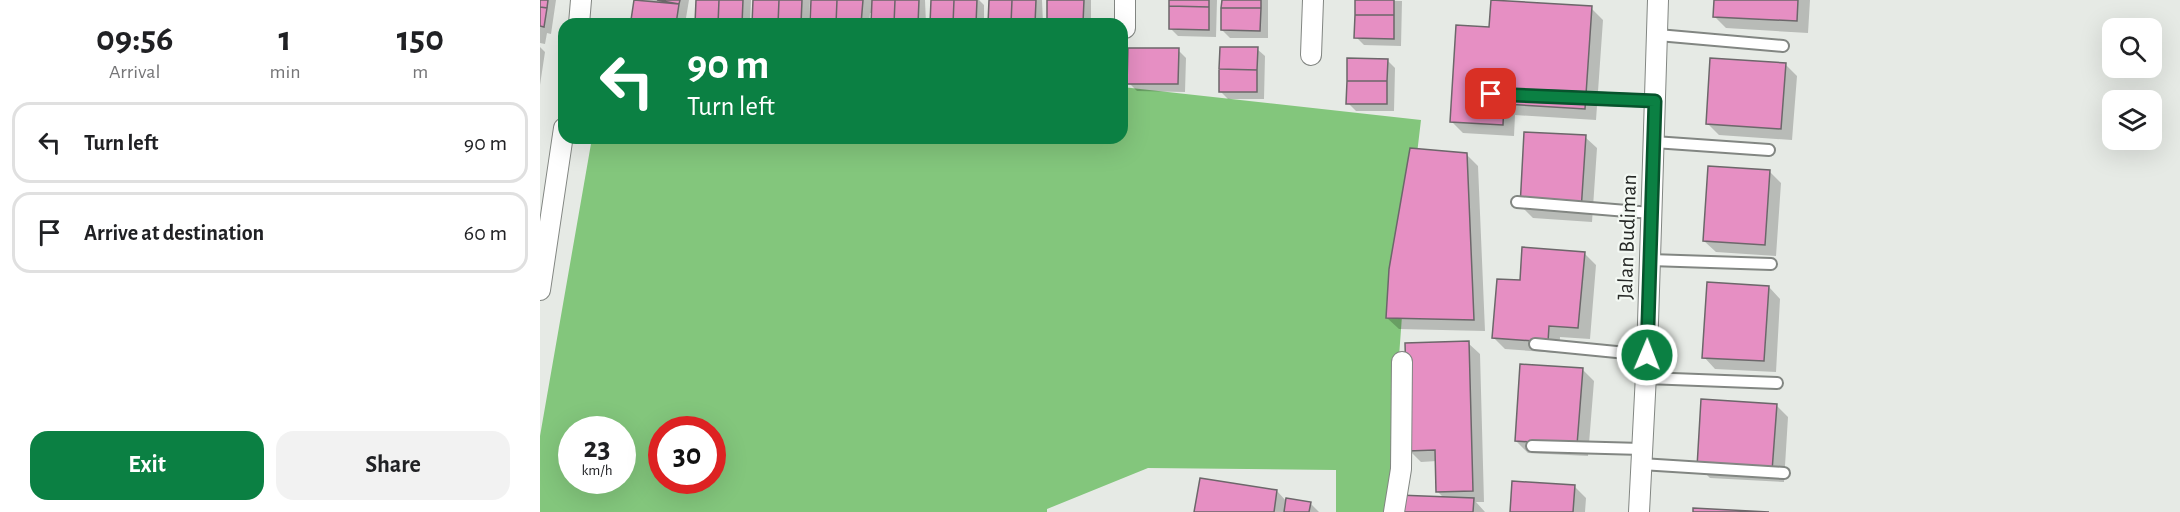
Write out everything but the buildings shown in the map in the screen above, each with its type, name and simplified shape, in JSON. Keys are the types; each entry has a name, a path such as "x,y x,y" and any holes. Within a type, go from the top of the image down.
{"street":[{"path":"580,18 581,0"},
{"path":"1125,0 1125,18"},
{"path":"1311,55 1313,0"},
{"name":"Jalan Budiman","path":"1639,512 1647,355 1658,0"},
{"path":"540,290 562,144"},
{"path":"1394,512 1401,469 1402,362"}],"lane":[{"path":"1658,35 1783,46"},
{"path":"1491,94 1655,101"},
{"path":"1653,142 1769,150"},
{"path":"1517,202 1651,213"},
{"path":"1650,260 1771,264"},
{"path":"1535,344 1647,355"},
{"path":"1646,378 1777,384"},
{"path":"1532,446 1784,473"}],"green space":[{"path":"1128,88 1421,120 1409,221 1393,438 1392,512 1336,512 1336,470 1148,468 1047,509 1047,512 540,512 540,436 591,144 1128,144"}],"route":[{"path":"1491,94 1655,101 1647,355"}]}
